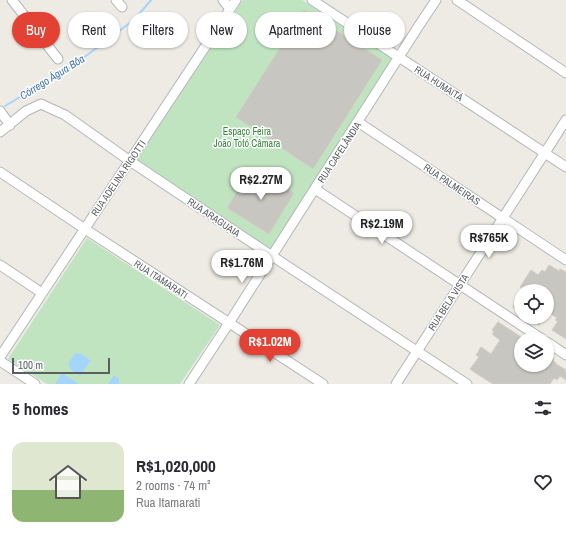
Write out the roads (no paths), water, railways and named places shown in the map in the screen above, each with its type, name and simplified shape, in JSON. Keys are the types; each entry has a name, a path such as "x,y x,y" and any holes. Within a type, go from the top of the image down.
{"street":[{"path":"12,0 58,59"},
{"path":"223,0 230,9"},
{"name":"RUA ADELINA RIGOTTI","path":"0,356 236,0"},
{"name":"RUA HUMAITÁ","path":"312,0 566,167"},
{"name":"RUA CAFELÂNDIA","path":"189,384 436,0"},
{"path":"457,0 566,73"},
{"name":"RUA ARAGUAIA","path":"10,124 26,111 41,104 65,116 272,256 467,384"},
{"path":"0,111 10,124 0,132"},
{"name":"RUA BELA VISTA","path":"396,384 566,120"},
{"name":"RUA PALMEIRAS","path":"358,122 566,260"},
{"name":"RUA ITAMARATI","path":"0,172 229,324 323,384"},
{"path":"315,189 532,332"},
{"path":"0,265 42,293"},
{"path":"554,347 566,355"},
{"path":"0,361 35,384"}],"water":[{"path":"76,353 82,354 91,361 80,376 70,369 69,366 72,357"},
{"path":"62,373 79,384 55,384"},
{"path":"114,375 119,379 119,384 108,384"}],"waterway":[{"name":"Córrego Água Bôa","path":"5,106 65,71 94,50 135,19 151,0"}],"park label":[{"name":"Espaço Feira João Totó Câmara","path":"247,136"}]}
